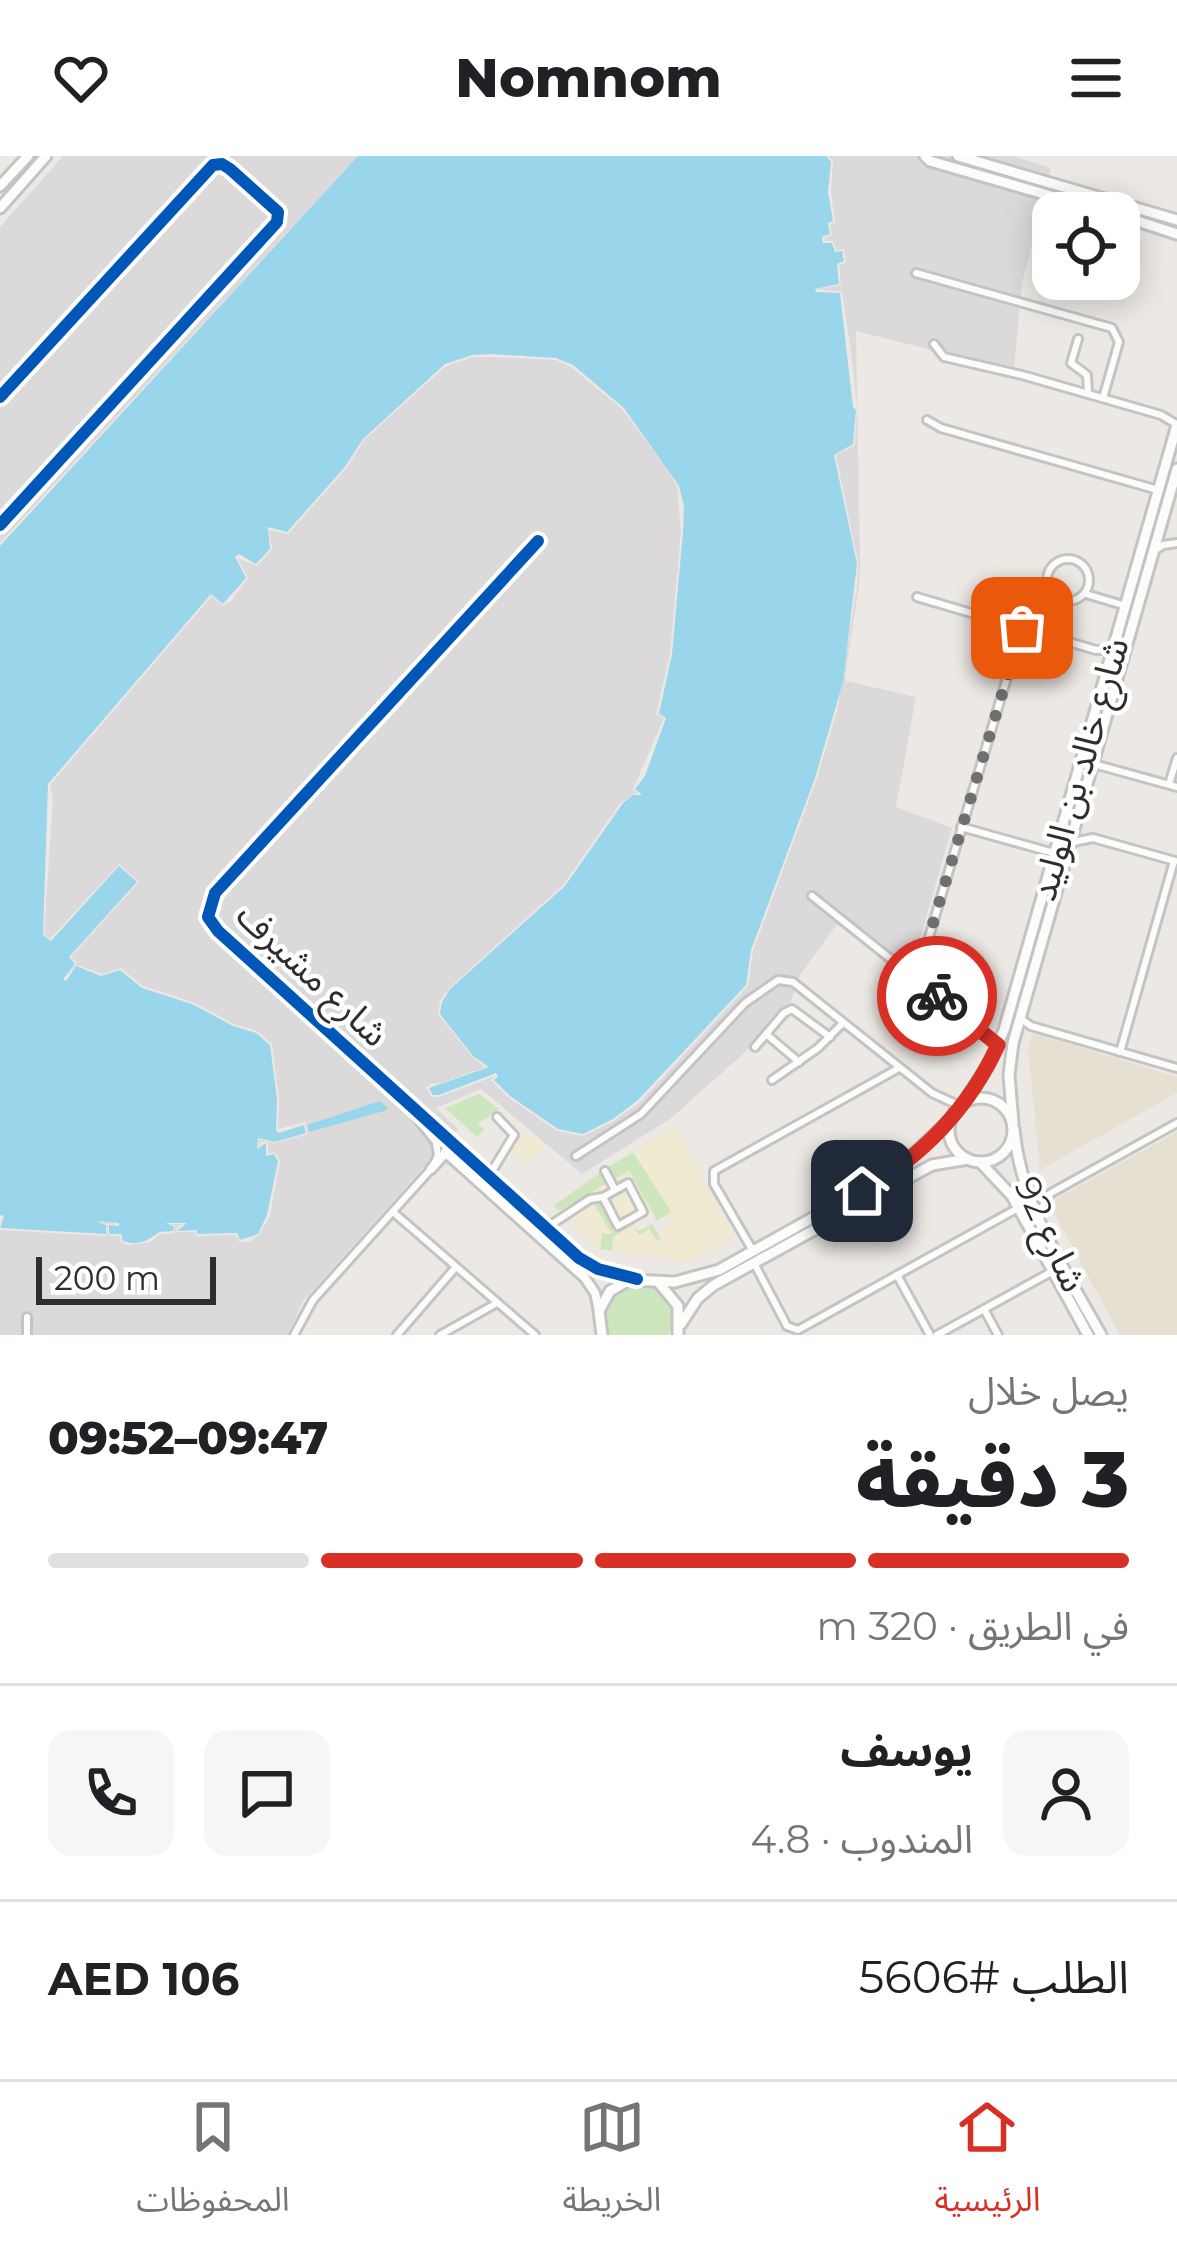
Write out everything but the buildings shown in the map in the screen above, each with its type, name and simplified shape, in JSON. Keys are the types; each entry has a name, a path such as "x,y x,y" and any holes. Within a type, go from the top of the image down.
{"main road":[{"path":"0,186 28,156"},
{"path":"0,208 46,156"},
{"path":"925,156 1059,192"},
{"path":"958,156 1061,192"},
{"path":"1140,211 1177,220"},
{"path":"1140,222 1177,234"},
{"name":"شارع خالد بن الوليد","path":"1111,679 1112,655 1177,425"},
{"name":"شارع خالد بن الوليد","path":"961,1105 998,1045 1177,470"},
{"name":"شارع خالد بن الوليد","path":"1013,1126 1010,1064 1018,1024 1092,763 1106,695"},
{"path":"591,1335 616,1286 637,1279 698,1278 753,1251 902,1167 971,1100 992,1100 1009,1113 1013,1126 1005,1153 981,1162 932,1165 705,1291 679,1329"},
{"path":"951,1120 950,1139 968,1160"},
{"name":"شارع 92","path":"1013,1126 1023,1184 1036,1218 1101,1335"},
{"name":"شارع 92","path":"981,1162 999,1178 1018,1208 1088,1335"},
{"path":"653,1281 676,1300 679,1329"},
{"path":"599,1315 602,1335"}],"street":[{"path":"0,397 213,165 230,169 278,212 277,222 0,525"},
{"path":"916,273 1118,334 1102,398"},
{"path":"1078,339 1071,363 1087,375 1088,394"},
{"path":"934,344 944,357 1161,415 1177,425"},
{"path":"927,425 1159,490"},
{"path":"1154,551 1176,543 1161,526"},
{"name":"شارع مشيرف","path":"538,541 262,840 210,900 208,909 212,925 546,1228 588,1264 637,1279"},
{"path":"1086,594 1091,575 1087,568 1052,562 1048,591 1075,600 1086,594 1126,606"},
{"path":"917,597 1112,655"},
{"path":"916,980 1022,628"},
{"path":"1092,763 1173,786 1177,758"},
{"path":"1076,820 1093,838"},
{"path":"961,827 1054,854"},
{"path":"1069,843 1093,838 1176,861 1120,1052"},
{"path":"812,896 998,1045"},
{"path":"576,1156 651,1106 735,1012 764,986 785,980 932,1094 951,1120"},
{"path":"807,1018 820,1004"},
{"path":"755,1047 788,1010 798,1010 830,1037"},
{"path":"772,1080 843,1023"},
{"path":"1018,1024 1177,1068"},
{"path":"766,1034 799,1062"},
{"path":"753,1251 712,1179 714,1171 899,1068"},
{"name":"شارع مشيرف","path":"396,1092 445,1152 585,1278 599,1315"},
{"path":"932,1094 961,1105"},
{"path":"489,1177 514,1133 497,1117"},
{"path":"1036,1218 1051,1192 1177,1123"},
{"path":"431,1169 438,1156 436,1143"},
{"path":"294,1335 313,1300 445,1152 460,1150"},
{"path":"504,1155 515,1165"},
{"path":"431,1169 456,1162"},
{"path":"605,1171 614,1188"},
{"path":"546,1228 593,1198 631,1184 643,1206 642,1214 618,1226 603,1197"},
{"path":"1023,1184 1033,1192 1051,1192"},
{"path":"754,1263 794,1330 1018,1208"},
{"path":"393,1212 535,1335"},
{"path":"397,1335 455,1268"},
{"path":"897,1275 933,1335 1052,1270"},
{"path":"440,1335 497,1303"},
{"path":"984,1309 998,1335"},
{"path":"27,1317 27,1335"},
{"path":"808,1324 816,1335"}],"shaded area":[{"path":"63,156 358,156 0,543 0,227"},
{"path":"828,156 1013,156 1051,168 1045,192 1032,192 1032,243 1022,283 1013,379 856,331 860,564 845,676 846,681 916,697 896,807 952,828 917,949 904,968 856,927 837,924 800,975 791,1001 752,1046 670,1119 582,1174 481,1089 436,1108 458,1129 304,1300 287,1335 0,1335 0,1230 106,1236 107,1224 97,1221 118,1223 108,1224 108,1235 120,1236 128,1245 174,1233 175,1226 167,1224 185,1224 177,1226 176,1232 236,1235 239,1242 250,1242 270,1216 280,1161 275,1152 268,1154 268,1142 261,1142 258,1148 259,1139 275,1143 308,1134 305,1122 278,1129 272,1044 257,1031 143,986 121,968 102,974 77,965 64,978 77,963 71,957 139,882 119,864 50,939 44,933 50,785 212,596 223,606 231,601 248,578 237,558 257,566 272,549 269,530 288,534 346,469 364,440 446,366 473,357 492,357 556,360 571,367 622,409 664,465 677,486 681,532 670,654 656,714 664,718 633,789 637,793 621,802 563,885 449,988 438,1014 472,1057 486,1067 426,1088 432,1097 439,1097 495,1076 491,1080 509,1098 557,1131 583,1136 640,1102 748,986 753,951 837,711 857,586 858,563 836,455 855,445 851,351 842,292 817,289 841,285 839,265 846,262 844,249 836,250 833,241 824,238 832,235 830,224 835,222 833,161"},
{"path":"1033,1033 1177,1077 1177,1093 1040,1170 1028,1048"},
{"path":"1177,1132 1177,1335 1120,1335 1051,1207 1054,1200"}],"green space":[{"path":"479,1094 499,1109 478,1124 484,1130 477,1137 445,1108"},
{"path":"633,1152 672,1212 657,1221 629,1172 615,1179 608,1167"},
{"path":"604,1170 609,1182 560,1211 553,1206"},
{"path":"598,1197 639,1231 652,1224 661,1239 612,1251 600,1249 602,1234 610,1234 592,1200"},
{"path":"631,1281 666,1298 672,1314 668,1335 607,1335 602,1321 606,1298"}],"sand":[{"path":"674,1127 732,1231 729,1240 689,1262 612,1251 613,1237 633,1225 639,1235 649,1229 657,1241 671,1225 666,1216 671,1211 633,1152"},
{"path":"527,1131 546,1146 526,1162 510,1148"},
{"path":"608,1167 615,1179 629,1171 654,1215 618,1232 599,1198 592,1201 612,1234 602,1234 600,1249 552,1206 553,1201","holes":["603,1171 609,1182 560,1211 553,1206"]}],"water":[{"path":"358,156 826,156 831,162 828,192 833,221 828,223 830,234 822,237 823,243 832,243 835,252 842,251 844,261 837,264 839,284 815,289 840,293 856,410 853,444 834,455 857,564 843,682 815,778 751,950 746,985 638,1100 583,1134 558,1129 510,1096 494,1080 496,1073 439,1095 429,1088 489,1067 473,1056 440,1014 450,989 565,886 623,803 642,795 635,789 645,776 666,718 659,714 672,654 683,532 679,486 624,408 573,365 556,358 472,355 445,364 363,439 344,468 287,532 268,527 270,549 256,564 239,554 235,557 246,578 223,604 211,594 48,784 43,935 51,941 119,866 137,882 69,957 75,964 63,979 76,966 101,976 120,970 142,988 192,1004 256,1033 270,1045 276,1130 304,1125 306,1133 275,1142 258,1138 257,1149 266,1143 266,1156 274,1154 278,1161 267,1215 258,1234 240,1240 237,1233 197,1234 197,1230 177,1231 187,1223 166,1223 173,1231 132,1243 122,1240 122,1234 109,1234 109,1225 119,1223 96,1221 106,1225 106,1234 0,1228 4,1216 0,1215 0,546"},
{"path":"380,1101 388,1108 384,1111 309,1132 307,1125"}],"cycle path":[{"path":"0,397 213,165 230,169 278,212 277,222 0,525"},
{"path":"538,541 215,893 208,917 579,1258 598,1269 637,1279"}],"way so far":[{"path":"937,996 916,980 1022,628"}],"route":[{"path":"862,1191 902,1167 950,1120 998,1045 937,996"}]}
